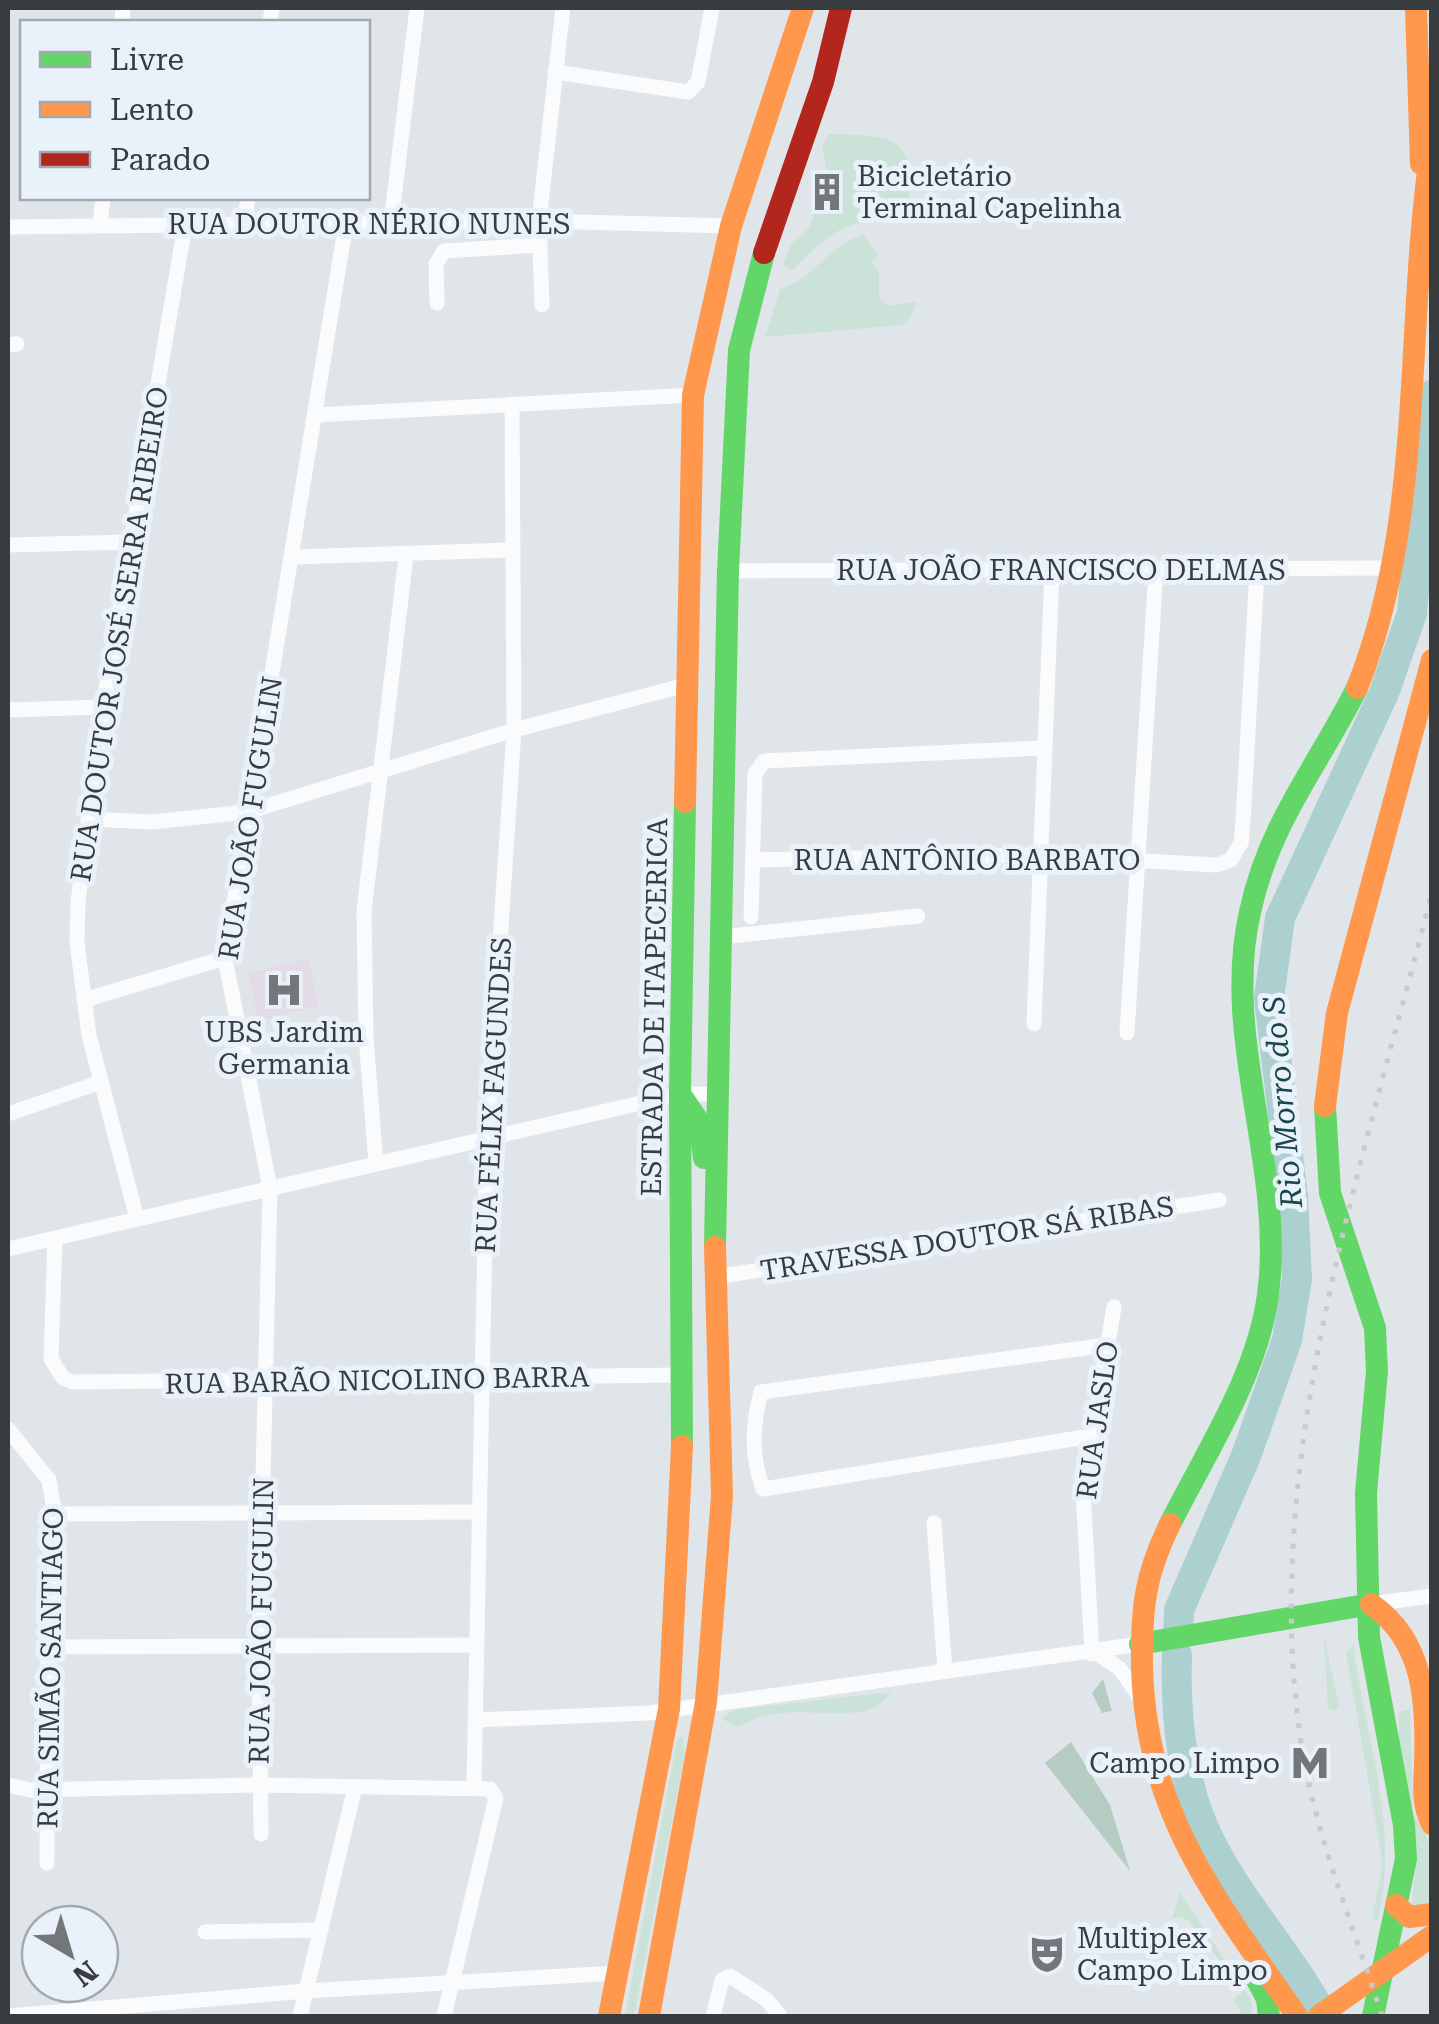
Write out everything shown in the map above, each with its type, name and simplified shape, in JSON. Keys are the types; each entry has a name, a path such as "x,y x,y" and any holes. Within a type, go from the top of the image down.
{"main road":[{"name":"ESTRADA DE ITAPECERICA","path":"609,2016 669,1708 682,1375 680,1094 693,394 731,226 803,8"},
{"path":"649,2016 706,1702 722,1496 715,1277 716,1094 732,437 748,303 823,82 841,8"},
{"path":"1416,8 1423,202"},
{"path":"1269,2016 1268,1999 1168,1810 1140,1696 1140,1644 1148,1570 1254,1353 1268,1294 1268,1192 1245,1025 1243,973 1258,872 1295,792 1356,691 1380,634 1395,568 1423,202 1432,144"},
{"path":"1373,2016 1406,1860 1404,1826 1369,1637 1366,1492 1377,1371 1375,1328 1330,1193 1324,1142 1325,1080 1337,1014 1432,660"},
{"path":"680,1094 693,1110 703,1137 701,1245 710,1332 716,1338"},
{"path":"1140,1644 1370,1604 1388,1611 1406,1627 1422,1660 1424,1808 1432,1824"},
{"path":"1211,1892 1297,2016"},
{"path":"1396,1905 1409,1917 1432,1914"},
{"path":"1319,2016 1384,1966 1432,1936"}],"street":[{"path":"391,223 418,8"},
{"path":"542,305 539,221 563,8"},
{"path":"554,72 688,92 698,82 712,8"},
{"path":"100,225 103,200"},
{"path":"244,224 248,200"},
{"name":"RUA DOUTOR NÉRIO NUNES","path":"8,227 539,221 731,226"},
{"name":"RUA JOÃO FUGULIN","path":"261,1834 259,1646 270,1188 226,958 346,223"},
{"name":"RUA DOUTOR JOSÉ SERRA RIBEIRO","path":"137,1219 98,1083 84,1000 78,929 103,707 186,225"},
{"path":"437,303 436,264 444,251 540,245"},
{"path":"315,415 693,394"},
{"name":"RUA FÉLIX FAGUNDES","path":"474,1786 487,1138 514,730 512,404"},
{"path":"8,545 130,542"},
{"path":"293,558 512,550"},
{"path":"376,1164 363,953 406,556"},
{"name":"RUA JOÃO FRANCISCO DELMAS","path":"728,571 1395,568"},
{"name":"RUA ANTÔNIO BARBATO","path":"754,860 1039,854 1217,865 1236,854 1243,821 1257,569"},
{"path":"1034,1024 1052,570"},
{"path":"1127,1033 1156,570"},
{"path":"88,819 152,822 247,812 382,774 514,730 690,684"},
{"path":"8,710 103,707"},
{"path":"750,916 755,774 764,761 1042,748"},
{"path":"722,937 918,916"},
{"path":"84,1000 226,958"},
{"path":"8,1114 98,1083"},
{"path":"8,1248 680,1094 716,1094"},
{"name":"TRAVESSA DOUTOR SÁ RIBAS","path":"715,1277 1219,1200"},
{"name":"RUA BARÃO NICOLINO BARRA","path":"55,1238 51,1359 64,1378 72,1382 682,1375"},
{"name":"RUA JASLO","path":"1100,1652 1083,1490 1114,1307"},
{"path":"1091,1436 763,1489 753,1462 754,1419 761,1392 1107,1345"},
{"name":"RUA SIMÃO SANTIAGO","path":"8,1429 50,1480 54,1514 48,1647 47,1863"},
{"path":"54,1514 479,1512"},
{"path":"934,1523 945,1670"},
{"path":"1370,1604 1432,1596"},
{"path":"475,1720 669,1708 1140,1644"},
{"path":"48,1647 476,1645"},
{"path":"1100,1652 1120,1668 1140,1696"},
{"path":"8,1785 47,1790 259,1785 490,1789 496,1798 444,2016"},
{"path":"300,2016 356,1788"},
{"path":"205,1932 321,1930"},
{"path":"8,2016 122,2010 306,1991 618,1973"},
{"path":"712,2016 722,1980 730,1976 767,2000 780,2016"}],"shaded area":[{"name":"UBS Jardim Germania","path":"308,959 319,1006 259,1021 248,973"}],"green space":[{"path":"828,134 876,137 900,147 909,172 908,219 870,221 843,228 793,270 783,265 791,244 809,228 828,177 822,148"},
{"path":"864,235 878,256 871,262 879,270 879,299 888,306 917,302 911,317 901,325 765,337 781,287 798,281 840,246"},
{"path":"1324,1635 1339,1707 1335,1711 1328,1708"},
{"path":"1353,1645 1383,1816 1384,1885 1378,1920 1372,1918 1383,1865 1346,1652"},
{"path":"1103,1679 1112,1711 1102,1713 1092,1693"},
{"path":"892,1692 866,1711 771,1715 738,1727 722,1719 733,1710"},
{"path":"1410,1709 1413,1810 1399,1742 1399,1712"},
{"path":"682,1735 685,1753 634,2016 625,2016 677,1741"},
{"path":"1071,1742 1110,1805 1130,1871 1045,1763"},
{"path":"1414,1815 1431,1843 1432,1907 1411,1908 1417,1859"},
{"path":"1180,1893 1251,2000 1252,2016 1236,2016 1241,2012 1233,2000 1243,1991 1189,1921 1181,1916 1172,1919"}],"waterway":[{"name":"Rio Morro do S","path":"1178,1637 1179,1610 1246,1456 1287,1340 1297,1279 1293,1197 1269,998 1280,918 1384,693 1412,613 1432,395"},
{"name":"Rio Morro do S","path":"1177,1655 1183,1754 1203,1826 1226,1871 1323,2016"}],"railway":[{"path":"1382,2016 1327,1850 1302,1748 1292,1642 1294,1535 1305,1426 1325,1317 1349,1208 1432,892"}],"traffic: fast":[{"path":"715,1247 728,571 739,350 764,253"},
{"path":"1170,1524 1242,1384 1268,1295 1268,1199 1243,1007 1243,960 1250,912 1269,850 1357,688"},
{"path":"682,1446 680,1094 685,802"},
{"path":"680,1094 699,1122 704,1158"},
{"path":"1325,1106 1330,1193 1375,1328 1377,1371 1366,1493 1369,1637 1404,1825 1406,1859 1373,2016"},
{"path":"1140,1644 1371,1604"},
{"path":"1254,1974 1267,1999 1269,2016"}],"traffic: slow":[{"path":"685,802 693,395 731,226 803,8"},
{"path":"1416,8 1421,164"},
{"path":"1357,688 1379,623 1404,488 1432,143"},
{"path":"1325,1106 1337,1013 1432,660"},
{"path":"649,2016 706,1702 722,1496 715,1247"},
{"path":"609,2016 669,1709 682,1446"},
{"path":"1170,1524 1150,1576 1142,1626 1146,1718 1156,1766 1171,1810 1213,1893 1297,2016"},
{"path":"1371,1604 1402,1636 1419,1675 1425,1718 1424,1795 1432,1824"},
{"path":"1396,1905 1409,1917 1432,1914"},
{"path":"1319,2016 1432,1936"}],"traffic: jam":[{"path":"764,253 823,82 841,8"}],"place":[{"name":"Bicicletário Terminal Capelinha","path":"827,192"},
{"name":"UBS Jardim Germania","path":"284,990"},
{"name":"Campo Limpo","path":"1310,1763"},
{"name":"Multiplex Campo Limpo","path":"1047,1954"}]}
